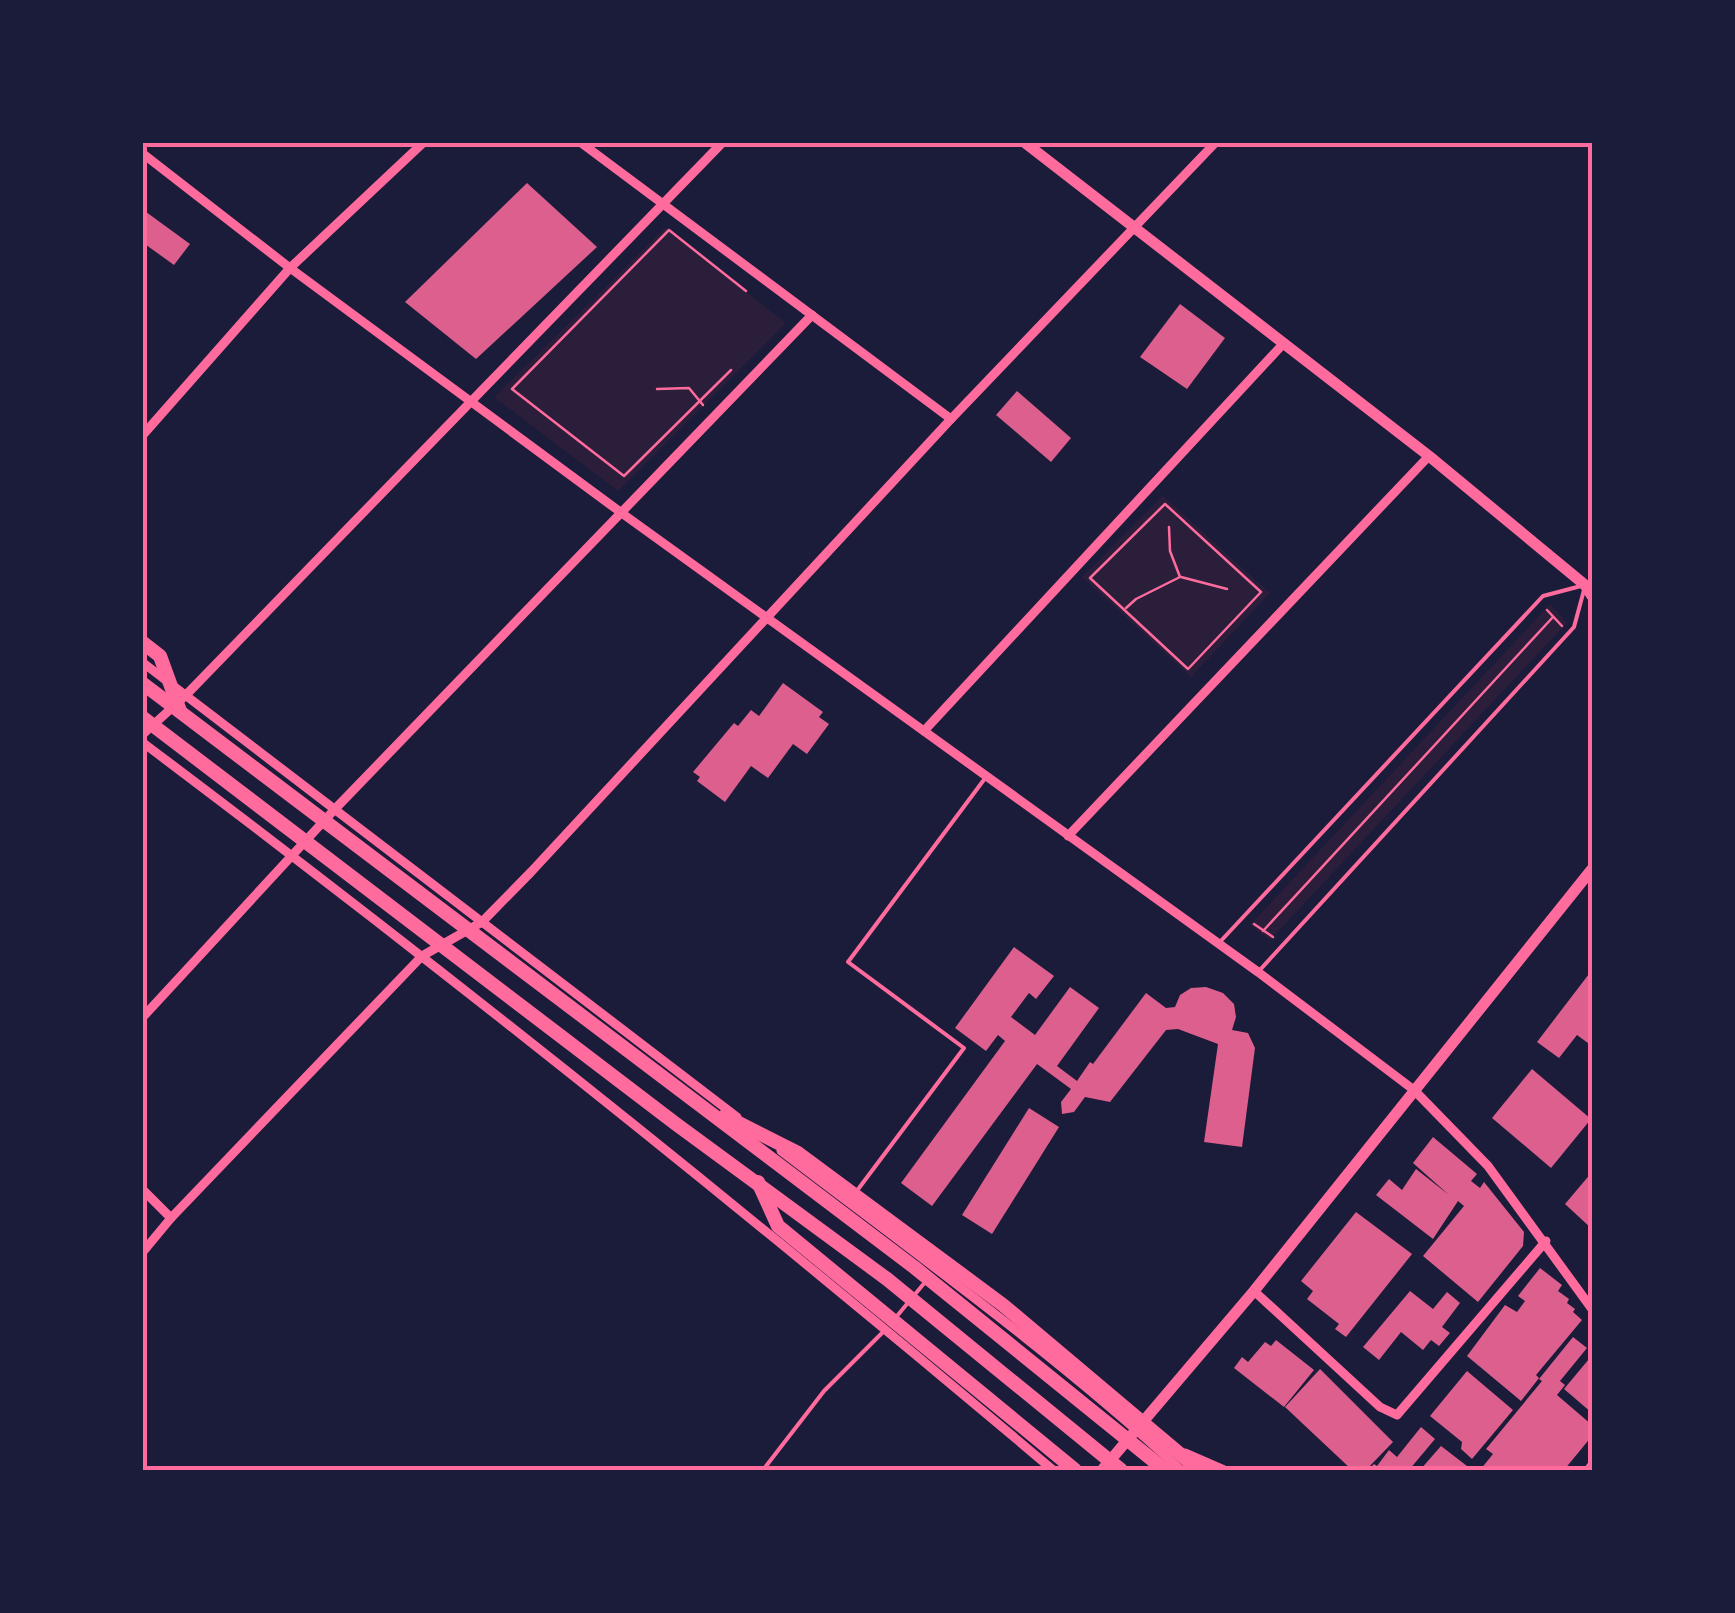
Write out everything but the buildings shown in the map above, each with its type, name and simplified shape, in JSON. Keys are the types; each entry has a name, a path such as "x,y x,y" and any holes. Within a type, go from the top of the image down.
{"highway":[{"path":"142,642 160,656 180,712"},
{"path":"142,683 914,1267 1165,1470"},
{"path":"142,717 660,1112 887,1279 1121,1470"},
{"path":"691,1099 798,1153 1004,1305 1199,1470"},
{"path":"758,1181 778,1226 1075,1470"}],"street":[{"path":"142,436 290,268 424,142"},
{"path":"580,142 951,419"},
{"path":"723,142 142,738 698,1174 1053,1470"},
{"path":"1024,142 1430,456 1590,586"},
{"path":"142,1253 422,956 482,922 769,619 951,419 1216,142"},
{"path":"142,153 622,514 1258,972 1414,1090 1488,1166 1592,1309"},
{"path":"142,1018 334,810 812,315"},
{"path":"924,732 1284,344"},
{"path":"1068,836 1430,456"},
{"path":"142,662 849,1202 1138,1431 1181,1470"},
{"path":"1102,1470 1254,1291 1592,869"},
{"path":"142,1189 171,1218"},
{"path":"1254,1291 1380,1407 1397,1415 1546,1241"},
{"path":"1138,1431 1224,1470"}],"lane":[{"path":"1217,944 1542,596 1590,586"},
{"path":"1258,972 1574,627 1590,586"},
{"path":"849,1202 964,1048 848,962 986,777"},
{"path":"763,1470 824,1391 885,1330 936,1270"}],"path":[{"path":"731,370 624,476 512,389 668,230 746,291"},
{"path":"656,389 689,388 714,418"},
{"path":"1165,504 1261,592 1188,669 1124,609 1090,578 1165,504"},
{"path":"1169,528 1170,551 1180,577"},
{"path":"1124,609 1180,577 1228,590"},
{"path":"1546,608 1563,627"},
{"path":"1262,931 1553,617"},
{"path":"1253,924 1272,937"}],"shaded area":[{"path":"665,228 786,323 618,491 494,397"},
{"path":"1163,496 1270,593 1191,677 1082,577"},
{"path":"1550,604 1567,623 1270,940 1250,925"}]}
